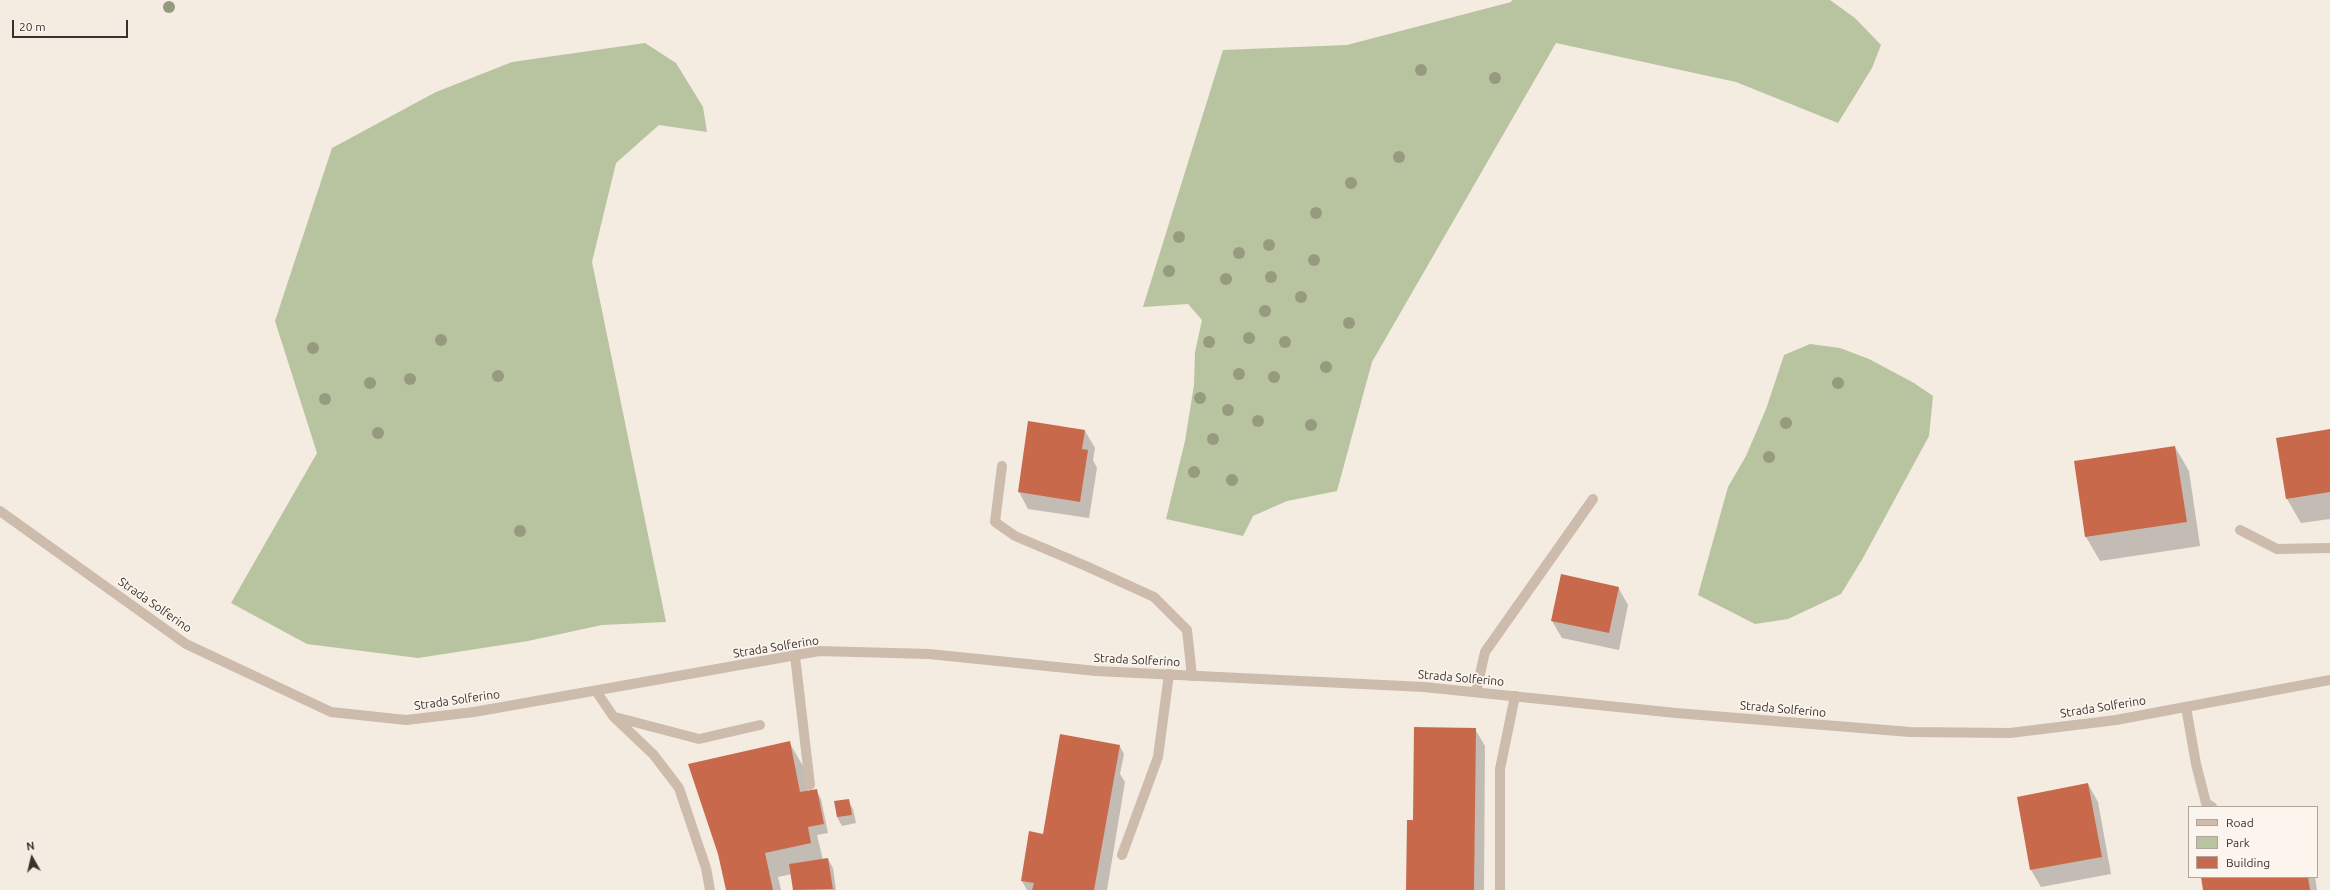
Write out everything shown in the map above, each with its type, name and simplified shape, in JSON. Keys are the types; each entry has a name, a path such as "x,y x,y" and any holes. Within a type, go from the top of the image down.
{"street":[{"path":"1002,466 995,522 1014,536 1086,566 1154,597 1187,630 1192,676"},
{"path":"1476,692 1485,652 1593,499"},
{"name":"Strada Solferino","path":"0,511 186,644 330,712 406,720 474,712 819,651 929,654 1096,671 1424,687 1676,713 1879,729 1987,733 2010,733 2116,720 2330,680"},
{"path":"2240,530 2277,549 2330,548"},
{"path":"794,656 810,785"},
{"path":"1122,855 1158,757 1169,674"},
{"path":"596,691 613,716 653,754 679,788 706,868 710,890"},
{"path":"1500,890 1500,768 1515,696"},
{"path":"2186,707 2196,764 2206,803 2210,806"},
{"path":"613,716 699,739 760,725"}],"green space":[{"path":"1512,0 1830,0 1855,18 1881,45 1872,68 1838,123 1736,82 1556,43 1372,362 1337,491 1287,501 1253,516 1243,536 1166,519 1185,441 1194,385 1195,352 1202,320 1188,304 1143,307 1223,50 1347,45 1511,2"},
{"path":"645,43 676,63 703,107 707,132 659,125 616,163 592,262 666,622 602,625 528,641 418,658 307,644 231,603 317,453 275,321 332,148 436,92 512,62"},
{"path":"1810,344 1840,348 1869,359 1914,383 1933,396 1929,436 1863,558 1841,594 1788,619 1755,624 1698,595 1728,487 1746,456 1766,409 1784,355"}],"building":[{"path":"1028,421 1085,430 1082,449 1088,450 1080,502 1018,492"},
{"path":"2330,429 2330,492 2286,499 2276,438"},
{"path":"2175,446 2187,522 2085,537 2074,461"},
{"path":"1561,574 1619,587 1609,633 1551,621"},
{"path":"1414,727 1476,728 1474,890 1406,890 1407,820 1413,820"},
{"path":"1060,734 1120,745 1094,890 1032,890 1034,883 1021,881 1029,831 1043,834"},
{"path":"790,741 800,792 817,789 824,824 808,827 811,843 765,853 773,890 726,890 718,854 688,764"},
{"path":"2088,783 2102,857 2030,870 2017,797"},
{"path":"849,799 852,815 837,817 834,801"},
{"path":"828,858 833,889 793,890 789,864"},
{"path":"2201,878 2308,878 2310,890 2203,890"}]}
